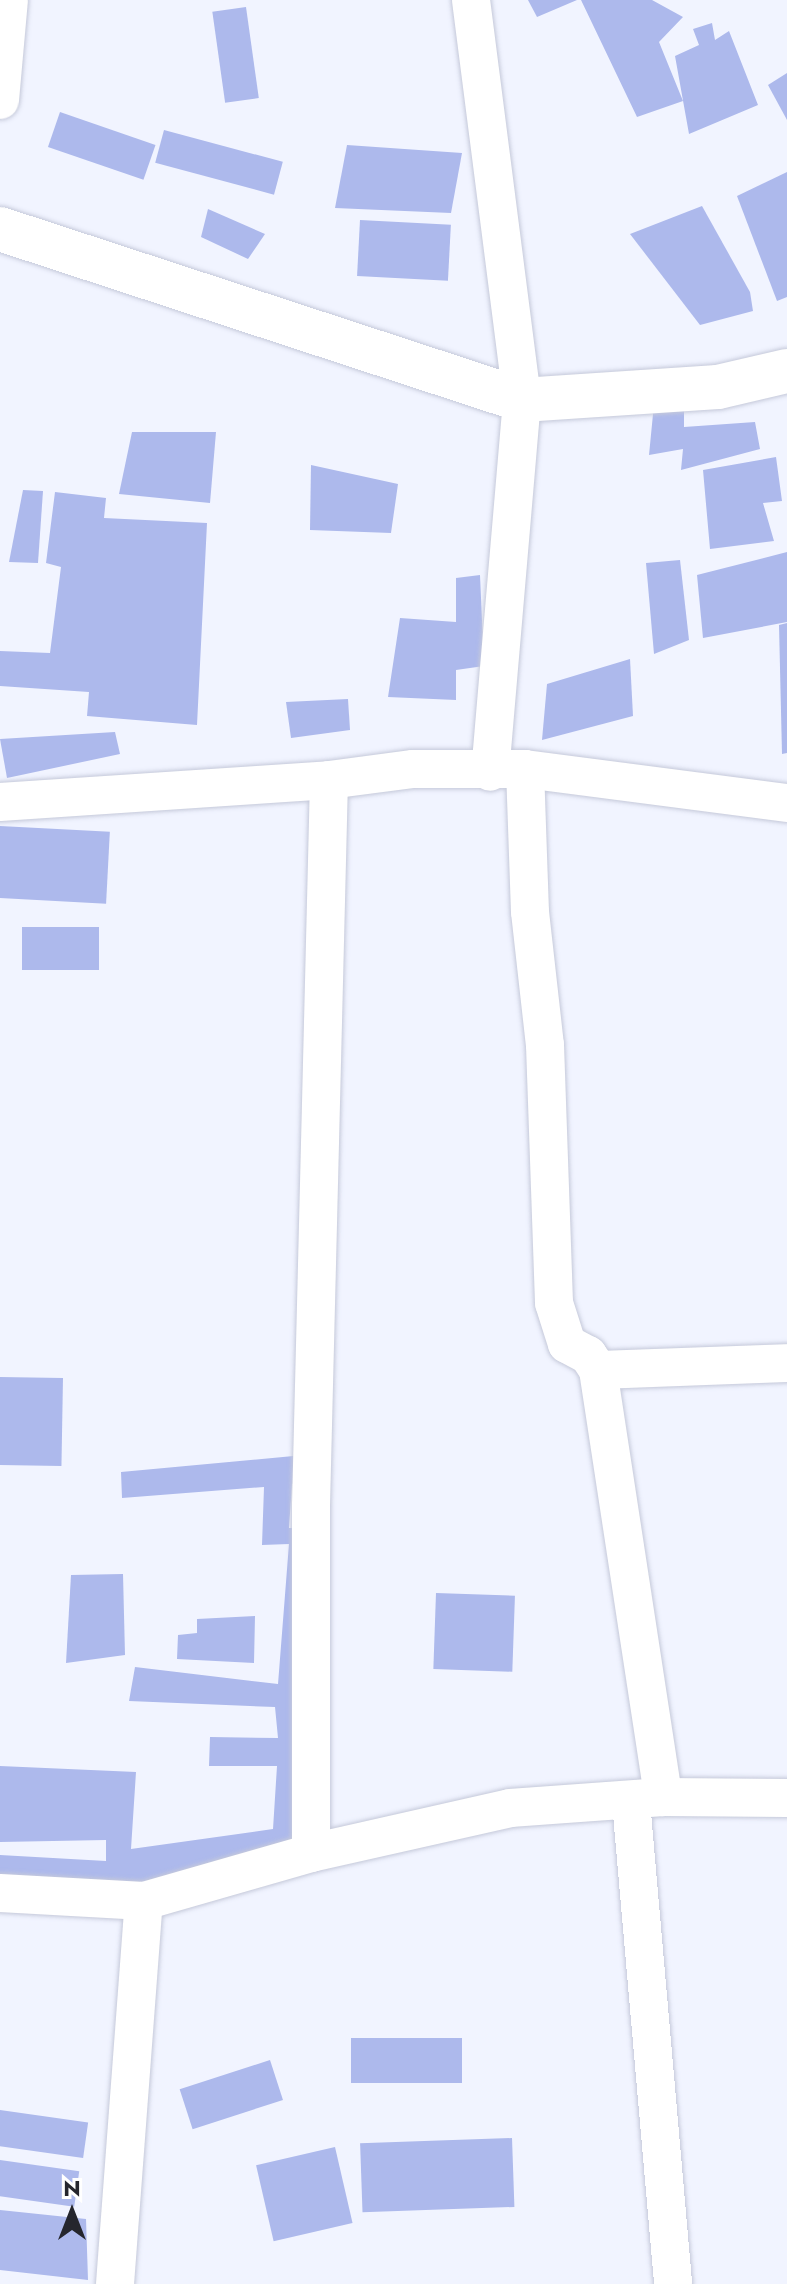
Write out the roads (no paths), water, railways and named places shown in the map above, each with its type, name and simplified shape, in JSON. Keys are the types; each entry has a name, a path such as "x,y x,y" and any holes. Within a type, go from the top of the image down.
{"street":[{"path":"0,100 9,0"},
{"path":"471,0 522,400 508,770 530,912 545,1045 554,1303 567,1344 588,1355 598,1370 647,1800 673,2284"},
{"path":"0,229 522,400 718,387 787,371"},
{"path":"0,802 329,780 413,769 508,770 787,803"},
{"path":"311,1853 311,1506 329,780"},
{"path":"598,1370 787,1363"},
{"path":"0,1893 144,1901 311,1853 510,1808 647,1800 787,1798"},
{"path":"115,2284 144,1901"}]}
